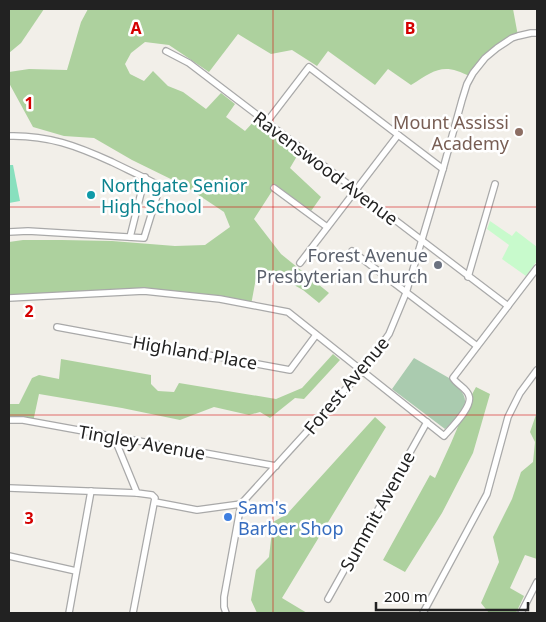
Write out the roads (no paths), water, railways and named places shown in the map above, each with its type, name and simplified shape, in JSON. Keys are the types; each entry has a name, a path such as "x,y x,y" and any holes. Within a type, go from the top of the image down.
{"street":[{"name":"Forest Avenue","path":"241,504 362,372 390,334 406,293 464,92 473,73 479,64 512,38 537,33"},
{"name":"Ravenswood Avenue","path":"166,51 189,63 508,306"},
{"path":"266,123 309,67 443,168"},
{"path":"300,263 398,135"},
{"path":"9,136 29,136 55,140 84,150 145,177 160,186 144,238 28,231 9,232"},
{"path":"130,237 145,177"},
{"path":"468,277 495,184"},
{"path":"274,188 327,227"},
{"path":"352,251 477,346"},
{"path":"9,298 144,291 220,299 288,312 444,436 466,409 470,397 453,378 537,268"},
{"name":"Highland Place","path":"57,327 290,370 316,335"},
{"path":"423,613 487,494 508,417 520,393 537,370"},
{"name":"Tingley Avenue","path":"9,420 23,420 276,466"},
{"name":"Summit Avenue","path":"328,599 427,422"},
{"path":"114,437 136,493"},
{"path":"9,488 136,493 152,495 155,498 133,613"},
{"path":"69,613 91,491"},
{"path":"155,502 197,510 241,504 224,596 226,613"},
{"path":"9,556 76,571"},
{"path":"521,613 537,582"}],"place":[{"name":"Mount Assissi Academy","path":"519,132"},
{"name":"Northgate Senior High School","path":"91,195"},
{"name":"Forest Avenue Presbyterian Church","path":"438,265"},
{"name":"Sam's Barber Shop","path":"228,517"}]}
